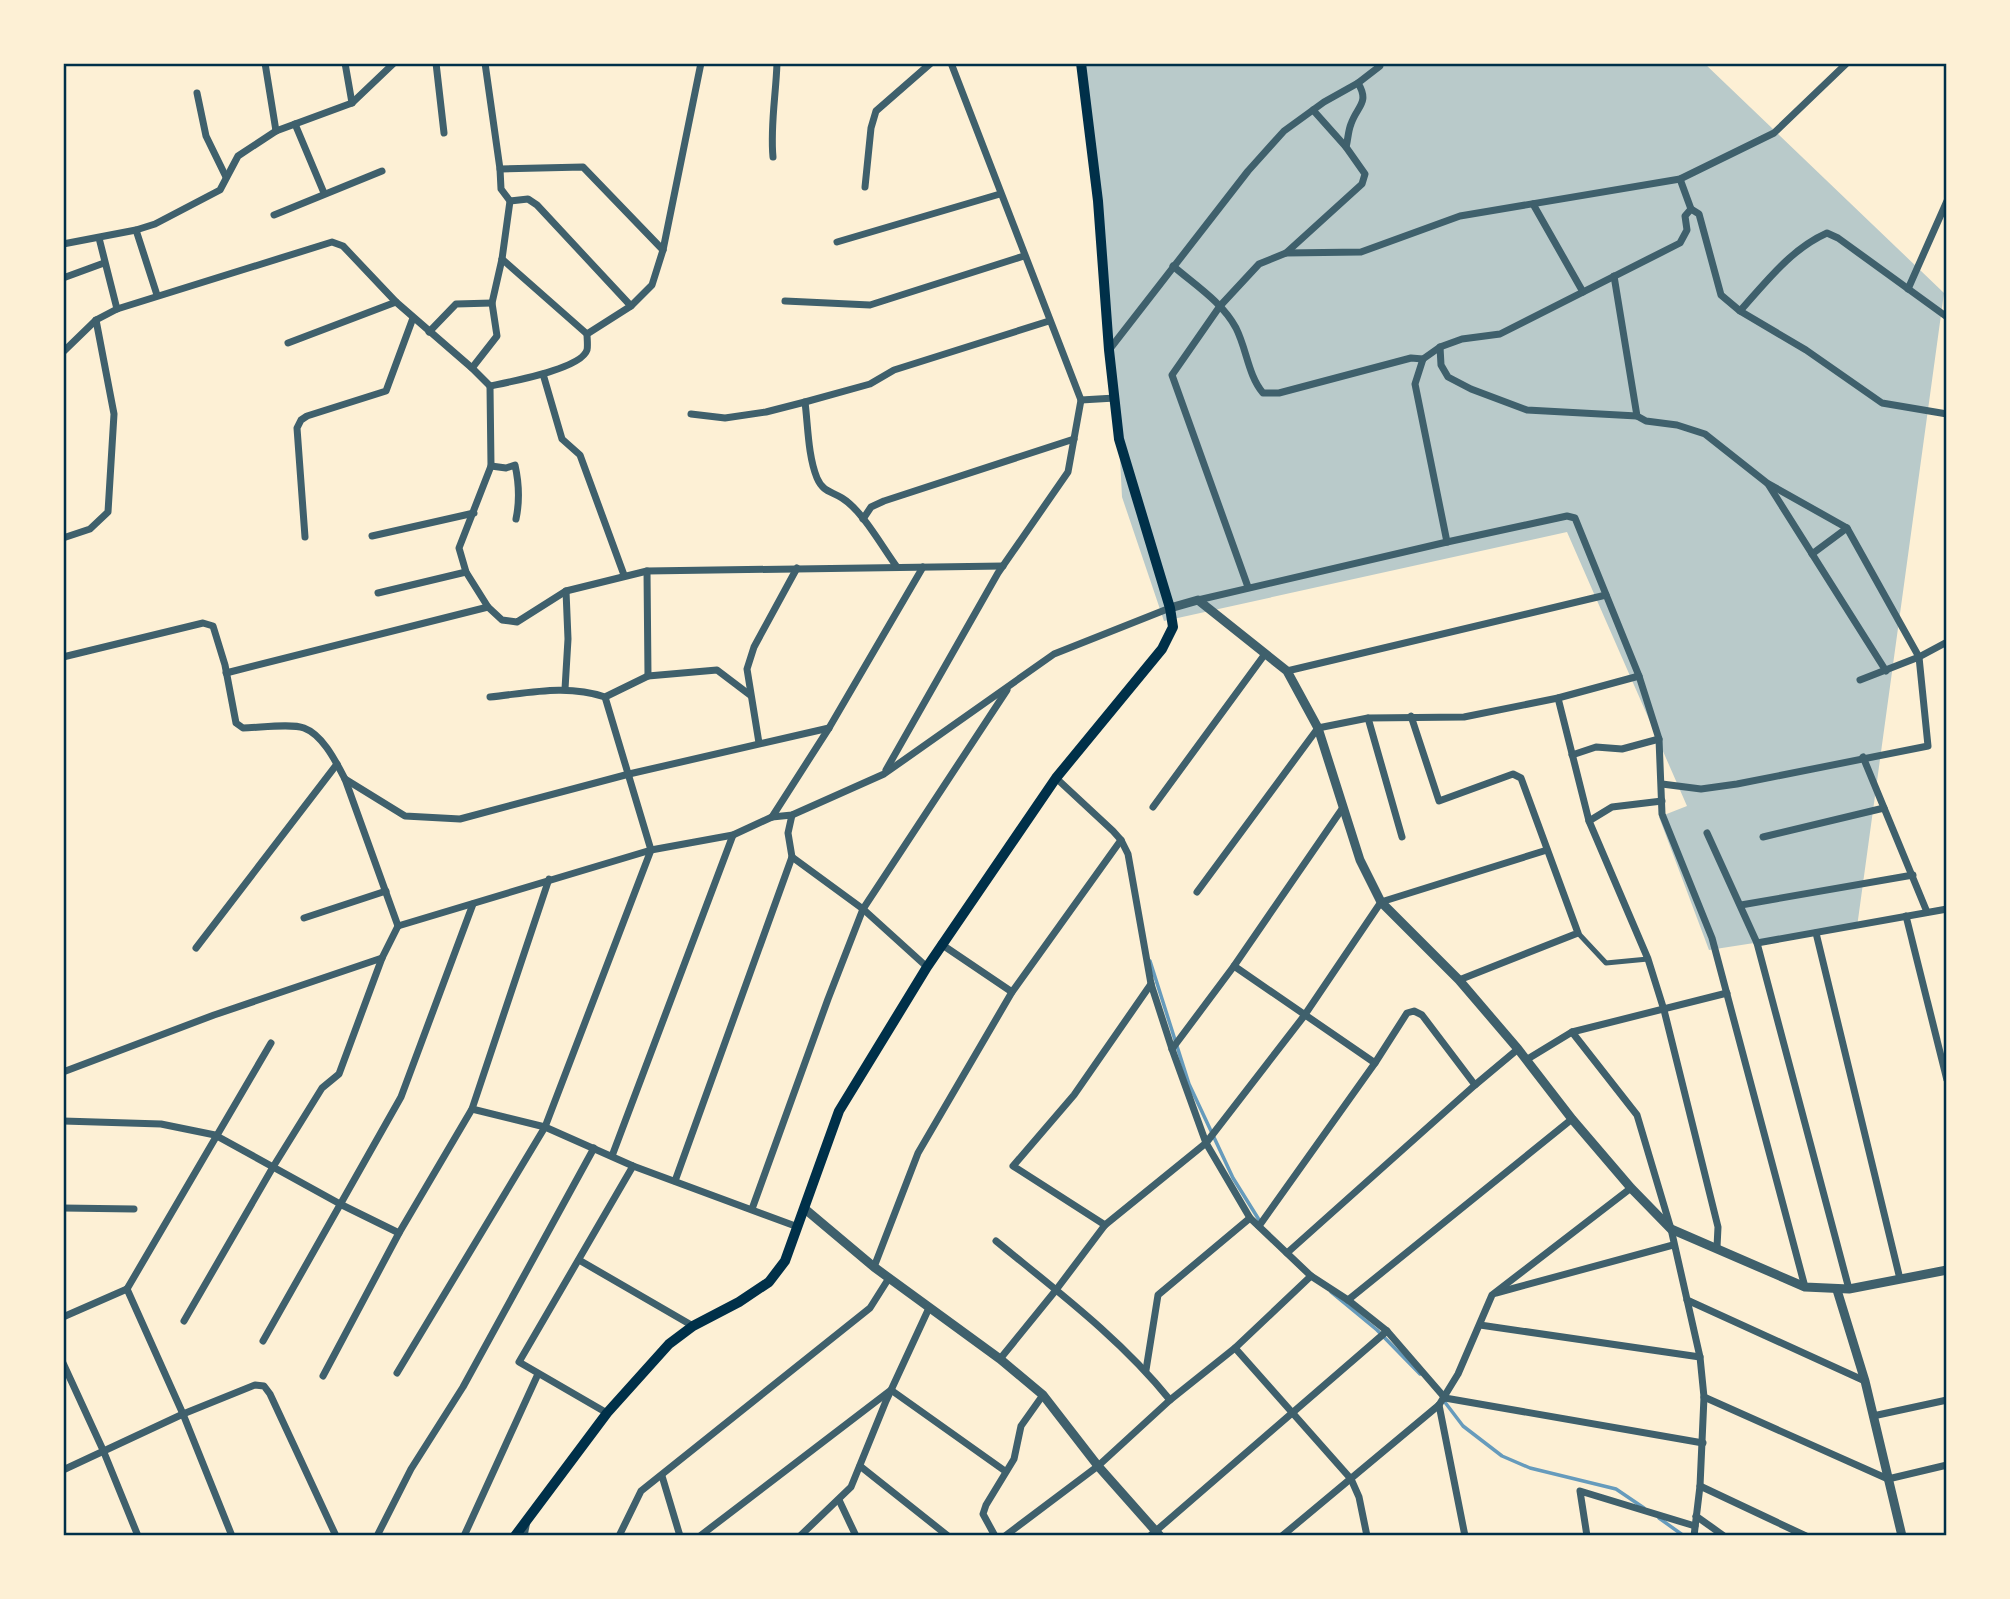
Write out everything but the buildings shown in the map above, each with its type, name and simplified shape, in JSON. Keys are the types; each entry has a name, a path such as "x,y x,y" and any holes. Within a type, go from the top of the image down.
{"main road":[{"path":"514,1536 607,1413 669,1344 693,1326 739,1302 769,1282 785,1261 839,1111 941,944 1056,778 1162,649 1173,627 1170,608 1119,439 1098,201 1081,63"}],"street":[{"path":"265,63 276,131"},
{"path":"345,63 352,103"},
{"path":"63,244 155,224 220,190 238,156 276,131 352,103 394,63"},
{"path":"436,63 444,133"},
{"path":"472,368 497,336 492,303 502,259 510,201 501,189 485,63"},
{"path":"587,334 631,306 652,285 663,250 701,63"},
{"path":"773,157 771,135 777,63"},
{"path":"864,187 871,128 876,111 931,63"},
{"path":"884,774 923,700 1003,566 1068,472 1081,400 951,63"},
{"path":"1110,350 1248,170 1284,131 1381,66 1380,63"},
{"path":"1286,253 1361,252 1460,216 1679,179 1774,133 1847,63"},
{"path":"1346,147 1351,124 1363,101 1363,92 1358,82"},
{"path":"197,93 206,136 226,177"},
{"path":"1248,587 1171,375 1220,306 1259,264 1286,253 1362,184 1365,174 1346,147 1313,110"},
{"path":"295,124 324,193"},
{"path":"500,169 583,167 663,250"},
{"path":"274,215 382,171"},
{"path":"1679,179 1691,209 1699,214 1721,295 1740,311 1806,350 1882,403 1947,414"},
{"path":"837,242 1000,194"},
{"path":"510,201 528,200 537,205 631,306"},
{"path":"1908,289 1947,201"},
{"path":"1533,204 1583,292"},
{"path":"1447,542 1415,384 1423,359 1440,347 1462,339 1500,334 1680,243 1687,230 1685,216 1691,209"},
{"path":"136,230 157,295"},
{"path":"1740,311 1787,260 1816,237 1827,233 1838,238 1947,317"},
{"path":"99,238 117,309"},
{"path":"63,352 96,320 117,309 332,242 343,246 396,302 490,386 491,466 460,548 466,572 488,607 502,620 517,622 566,592 647,570 1003,566"},
{"path":"785,301 870,305 1024,256"},
{"path":"490,386 543,374 581,359 587,350 587,334 502,259"},
{"path":"63,278 104,263"},
{"path":"1173,266 1220,306 1236,328 1254,382 1263,393 1279,393 1411,358 1423,359"},
{"path":"1614,276 1637,416"},
{"path":"288,343 396,302"},
{"path":"429,332 456,304 492,303"},
{"path":"305,537 297,428 307,416 386,391 413,318"},
{"path":"63,538 90,529 108,512 114,414 96,320"},
{"path":"691,414 725,418 766,412 805,402 870,384 894,370 1049,321"},
{"path":"1440,347 1441,365 1448,377 1471,389 1527,410 1637,416 1646,421 1676,425 1705,434 1767,483 1847,528 1919,656 1928,746 1737,784 1702,789 1662,784"},
{"path":"543,374 562,439 580,455 624,575"},
{"path":"1081,400 1115,398"},
{"path":"805,402 817,478 825,491 843,498 863,519 897,567"},
{"path":"863,519 872,507 884,501 1074,439"},
{"path":"491,466 506,468 515,464 519,482 516,519"},
{"path":"1767,483 1886,671"},
{"path":"372,536 474,513"},
{"path":"398,926 650,850 733,835 772,817 792,815 884,774 1054,653 1170,608 1248,587 1567,516 1575,519 1580,526 1639,676 1659,739 1662,814 1712,938 1805,1287"},
{"path":"1812,554 1847,528"},
{"path":"772,817 829,727 923,567"},
{"path":"759,743 747,669 754,647 797,568"},
{"path":"647,570 648,676"},
{"path":"378,593 466,572"},
{"path":"565,689 568,639 566,592"},
{"path":"1287,670 1605,595"},
{"path":"1199,600 1287,670 1318,728 1360,860 1381,902 1459,980 1518,1049 1572,1119 1631,1188 1671,1229 1805,1287 1849,1289 1947,1270"},
{"path":"226,673 488,607"},
{"path":"63,657 202,623 213,626 236,723 243,728 302,726 317,737 337,764 345,779 398,926 382,958 339,1074 322,1088 184,1321"},
{"path":"1860,680 1886,671 1947,642"},
{"path":"1153,807 1265,654"},
{"path":"490,697 565,689 605,697 648,676 717,670 750,695"},
{"path":"1197,892 1318,728 1368,718 1464,718 1558,698 1639,676"},
{"path":"752,1209 863,909 1009,686"},
{"path":"397,1373 545,1128 650,850 605,697"},
{"path":"1558,698 1589,821 1648,959 1664,1010 1718,1227 1717,1247"},
{"path":"1411,716 1439,802 1513,774 1518,775 1578,933 1606,963 1648,959"},
{"path":"1368,718 1402,837"},
{"path":"345,779 405,816 460,819 629,774 829,727"},
{"path":"1572,755 1596,747 1630,748 1659,739"},
{"path":"1863,757 1927,912"},
{"path":"196,947 337,764"},
{"path":"1056,778 1121,840 1128,854 1151,984 1172,1049 1206,1143 1250,1218 1311,1276 1348,1300 1387,1331 1445,1398 1703,1443"},
{"path":"1589,821 1612,807 1662,801"},
{"path":"1763,837 1884,808"},
{"path":"1172,1049 1234,967 1342,809"},
{"path":"675,1181 792,857 788,833 792,815"},
{"path":"1707,833 1757,943 1849,1289"},
{"path":"612,1156 733,835"},
{"path":"874,1267 918,1153 1012,992 1121,840"},
{"path":"1000,1359 1105,1225 1206,1143 1304,1016 1381,902 1546,850"},
{"path":"792,857 863,909 927,967"},
{"path":"1741,905 1913,875"},
{"path":"323,1376 399,1233 472,1109 549,879"},
{"path":"304,918 386,891"},
{"path":"263,1341 401,1097 473,904"},
{"path":"1757,943 1947,909"},
{"path":"1906,916 1947,1080"},
{"path":"1459,980 1578,933"},
{"path":"1816,933 1900,1279"},
{"path":"941,944 1012,992"},
{"path":"63,1072 214,1015 382,958"},
{"path":"1234,967 1375,1063"},
{"path":"1105,1225 1013,1166 1074,1095 1151,984"},
{"path":"1526,1060 1572,1032 1727,993"},
{"path":"1259,1226 1375,1063 1406,1013 1414,1011 1422,1015 1475,1084"},
{"path":"1572,1032 1637,1115 1671,1229 1700,1357 1704,1397 1700,1486 1694,1536"},
{"path":"63,1317 127,1289 271,1043"},
{"path":"1287,1254 1475,1084 1518,1049"},
{"path":"472,1109 545,1128 633,1166 798,1227"},
{"path":"1348,1300 1572,1119"},
{"path":"63,1121 162,1124 215,1135 399,1233"},
{"path":"377,1536 411,1468 463,1387 594,1148"},
{"path":"607,1413 519,1362 633,1166"},
{"path":"1282,1536 1439,1405 1445,1398 1492,1295 1631,1188"},
{"path":"63,1208 134,1209"},
{"path":"804,1209 874,1267 1000,1359 1043,1395 1155,1534 1387,1331"},
{"path":"1146,1370 1158,1295 1250,1218"},
{"path":"996,1241 1146,1370 1170,1400"},
{"path":"1492,1295 1673,1245"},
{"path":"579,1260 693,1326"},
{"path":"1005,1536 1098,1466 1170,1400 1235,1348 1311,1276"},
{"path":"619,1536 641,1491 870,1308 889,1278"},
{"path":"127,1289 183,1414 232,1536"},
{"path":"1837,1290 1865,1381 1902,1536"},
{"path":"1687,1300 1865,1381"},
{"path":"800,1536 851,1487 929,1308"},
{"path":"1480,1325 1700,1357"},
{"path":"1235,1348 1350,1479 1359,1497 1367,1536"},
{"path":"63,1363 138,1536"},
{"path":"464,1536 538,1374"},
{"path":"63,1470 183,1414 255,1385 264,1385 336,1536"},
{"path":"891,1390 1005,1471"},
{"path":"700,1536 891,1390"},
{"path":"995,1536 983,1514 986,1504 1014,1459 1021,1426 1043,1395"},
{"path":"1704,1397 1888,1479 1947,1465"},
{"path":"1873,1416 1947,1401"},
{"path":"1439,1405 1465,1536"},
{"path":"860,1466 948,1536"},
{"path":"662,1476 680,1536"},
{"path":"1700,1486 1806,1536"},
{"path":"1587,1536 1580,1491 1695,1526"},
{"path":"839,1500 856,1536"},
{"path":"1696,1516 1724,1536"},
{"path":"524,1536 527,1520"}],"shaded area":[{"path":"1081,63 1704,63 1944,293 1857,927 1709,950 1659,817 1687,806 1567,532 1164,621 1122,497 1119,439"}],"waterway":[{"path":"1150,961 1189,1084 1233,1178 1261,1223"},
{"path":"1331,1292 1377,1330 1420,1374"},
{"path":"1444,1401 1463,1426 1502,1456 1530,1468 1616,1489 1644,1508"},
{"path":"1659,1518 1684,1536"}]}
